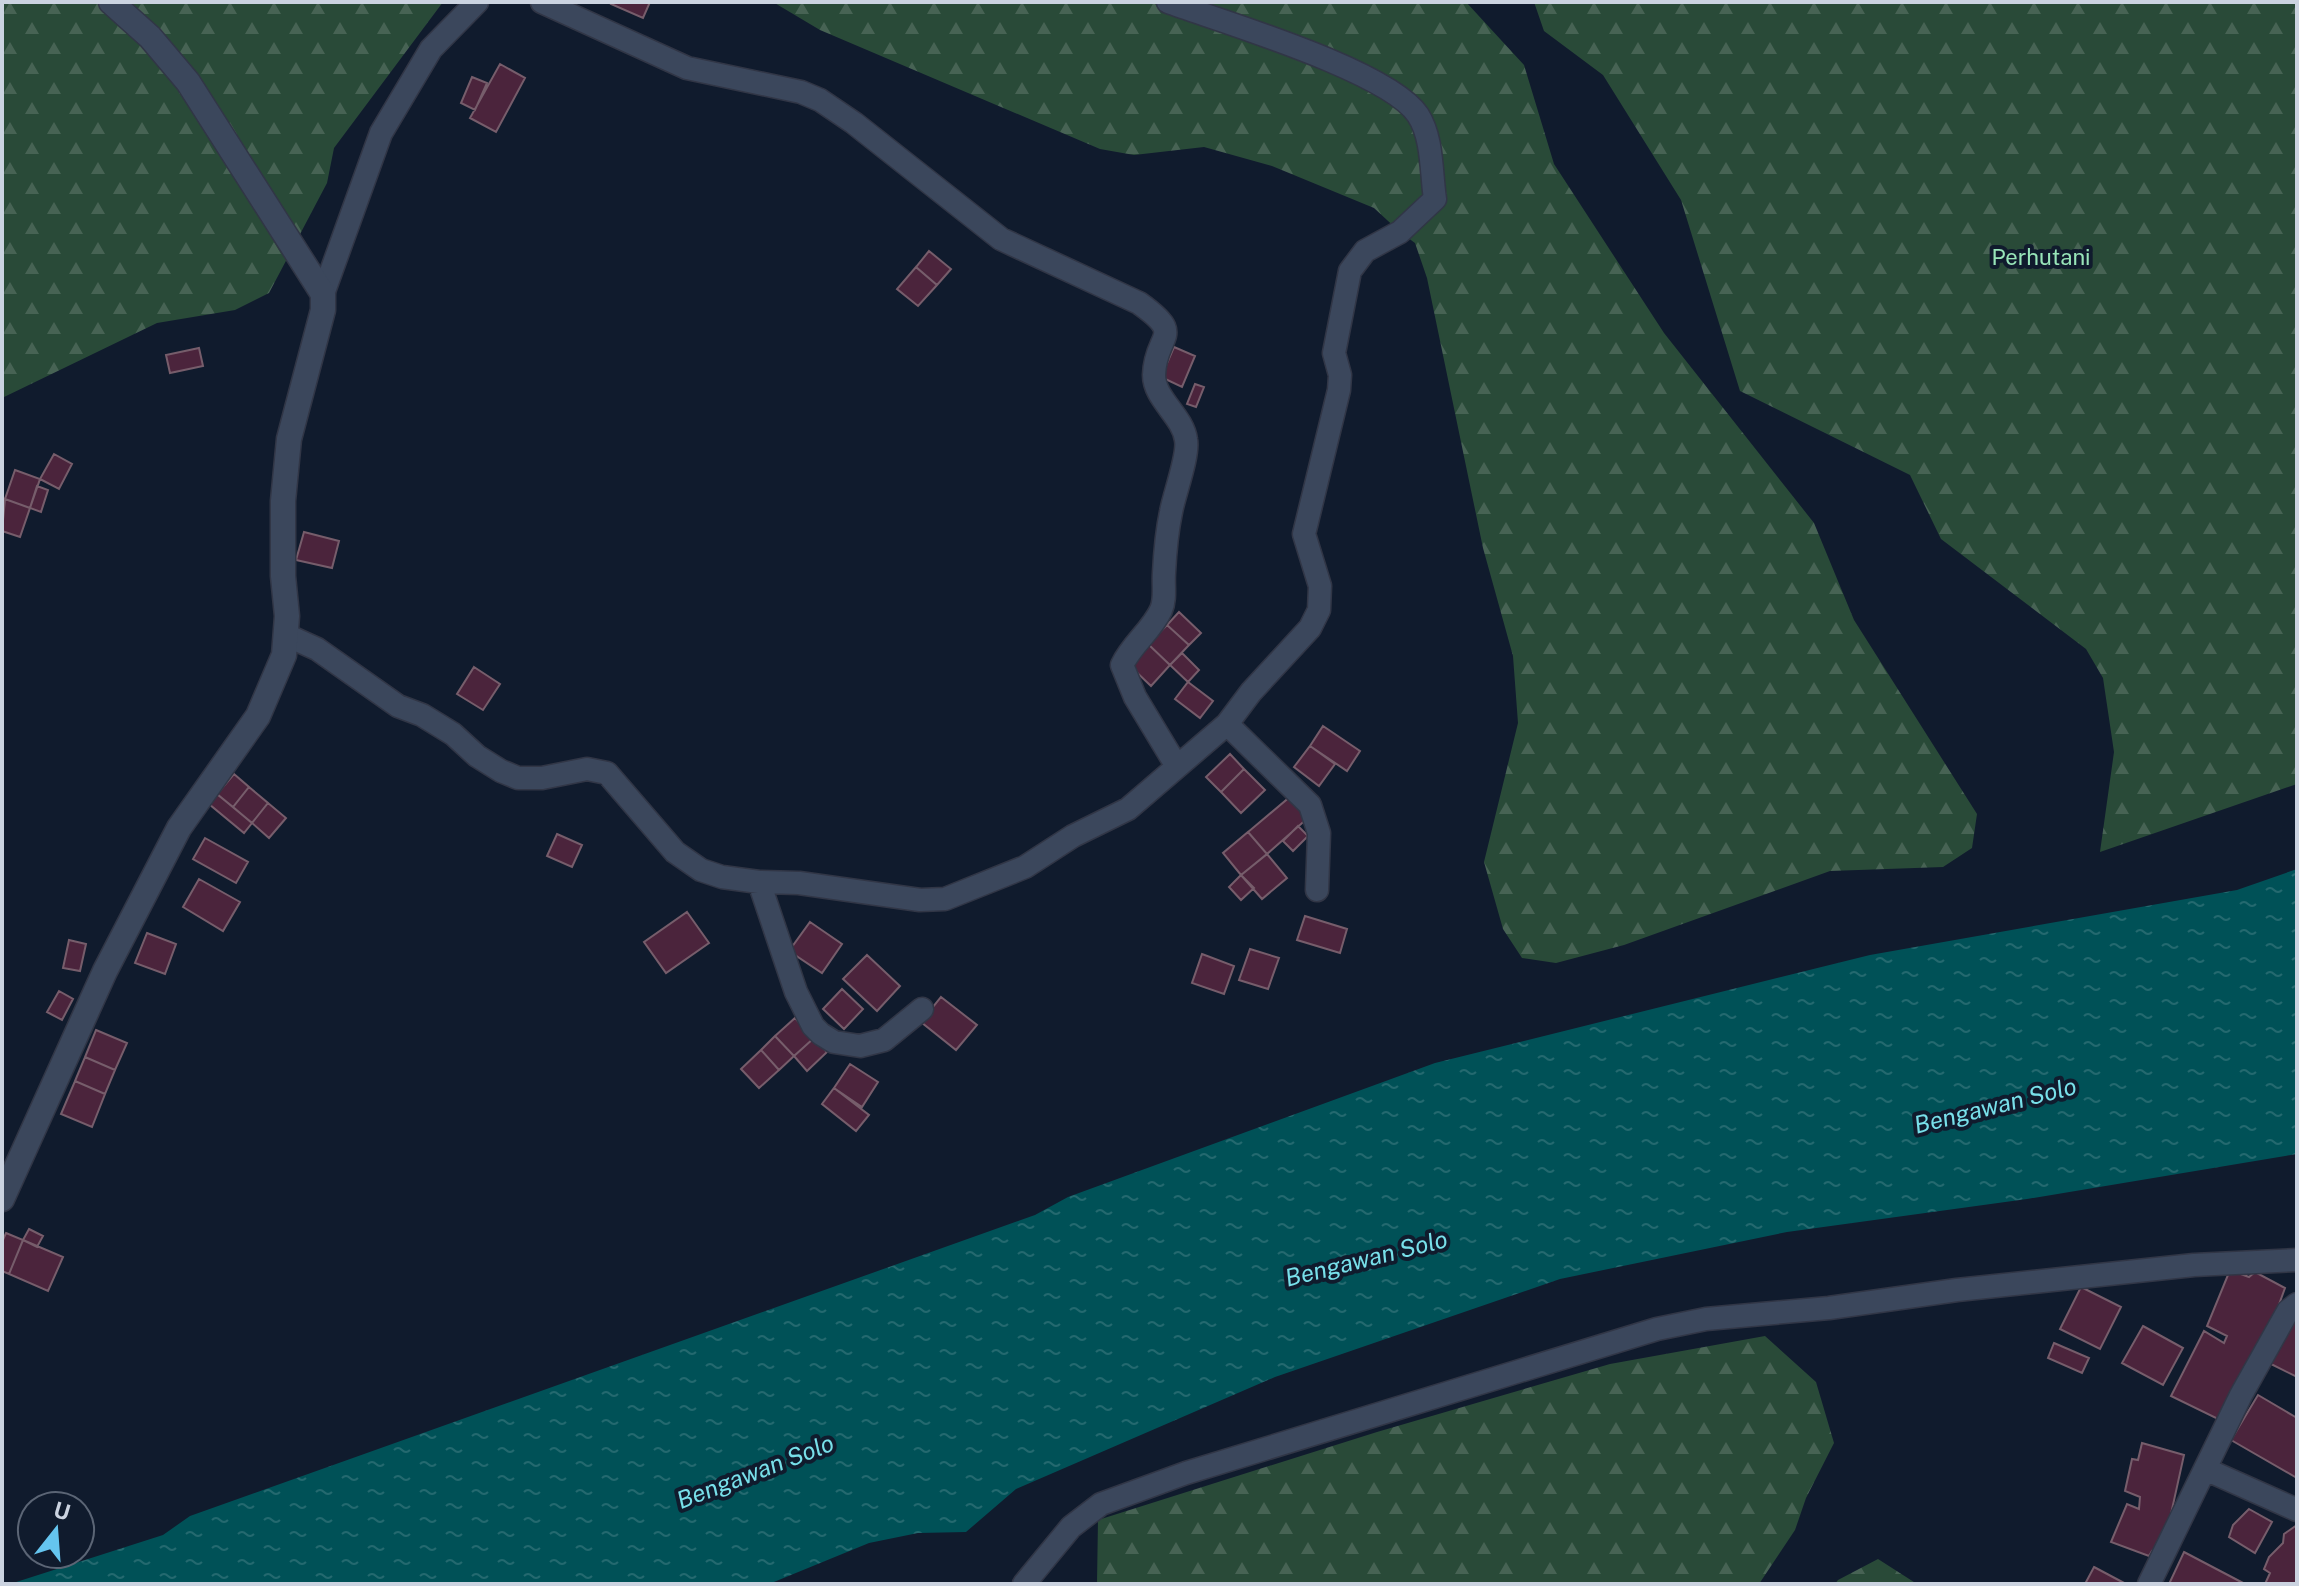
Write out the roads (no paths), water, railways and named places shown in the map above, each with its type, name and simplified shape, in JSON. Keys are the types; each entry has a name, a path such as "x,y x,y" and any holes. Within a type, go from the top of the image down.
{"street":[{"path":"111,2 150,37 188,82 323,294"},
{"path":"2,1199 105,971 179,828 258,716 284,655 283,501 289,439 323,310 323,294 381,133 431,49 477,2"},
{"path":"542,2 687,68 801,92 820,100 854,123 1001,239 1139,303 1159,317 1166,335 1154,376 1159,393 1170,406 1187,439 1170,515 1162,608 1122,665 1135,697 1176,765"},
{"path":"286,635 317,649 398,706 422,715 453,734 477,756 501,771 518,778 542,778 587,769 607,773 675,852 701,870 722,877 799,883 920,900 945,899 1025,867 1073,836 1128,809 1227,724 1251,692 1310,628 1319,610 1320,586 1304,534 1339,390 1340,375 1334,353 1350,271 1365,251 1400,232 1435,199 1427,138 1419,116 1400,95 1323,58 1168,2"},
{"path":"1227,724 1310,805 1319,833 1317,890"},
{"path":"759,882 796,992 813,1026 821,1034 834,1042 860,1046 884,1040 922,1009"},
{"path":"1024,1584 1071,1527 1101,1504 1186,1473 1386,1410 1657,1329 1706,1319 1829,1308 1957,1290 2194,1265 2297,1260"},
{"path":"2149,1584 2249,1381 2288,1311 2297,1304"},
{"path":"2205,1469 2297,1510"}],"water":[{"name":"Bengawan Solo","path":"2297,869 2297,1154 2027,1199 1787,1232 1560,1279 1275,1377 1016,1489 966,1532 918,1533 869,1543 769,1584 10,1584 54,1570 96,1570 96,1556 163,1535 190,1516 1035,1215 1068,1197 1435,1063 1870,955 2237,890"}],"park label":[{"name":"Perhutani","path":"2041,257"}]}
